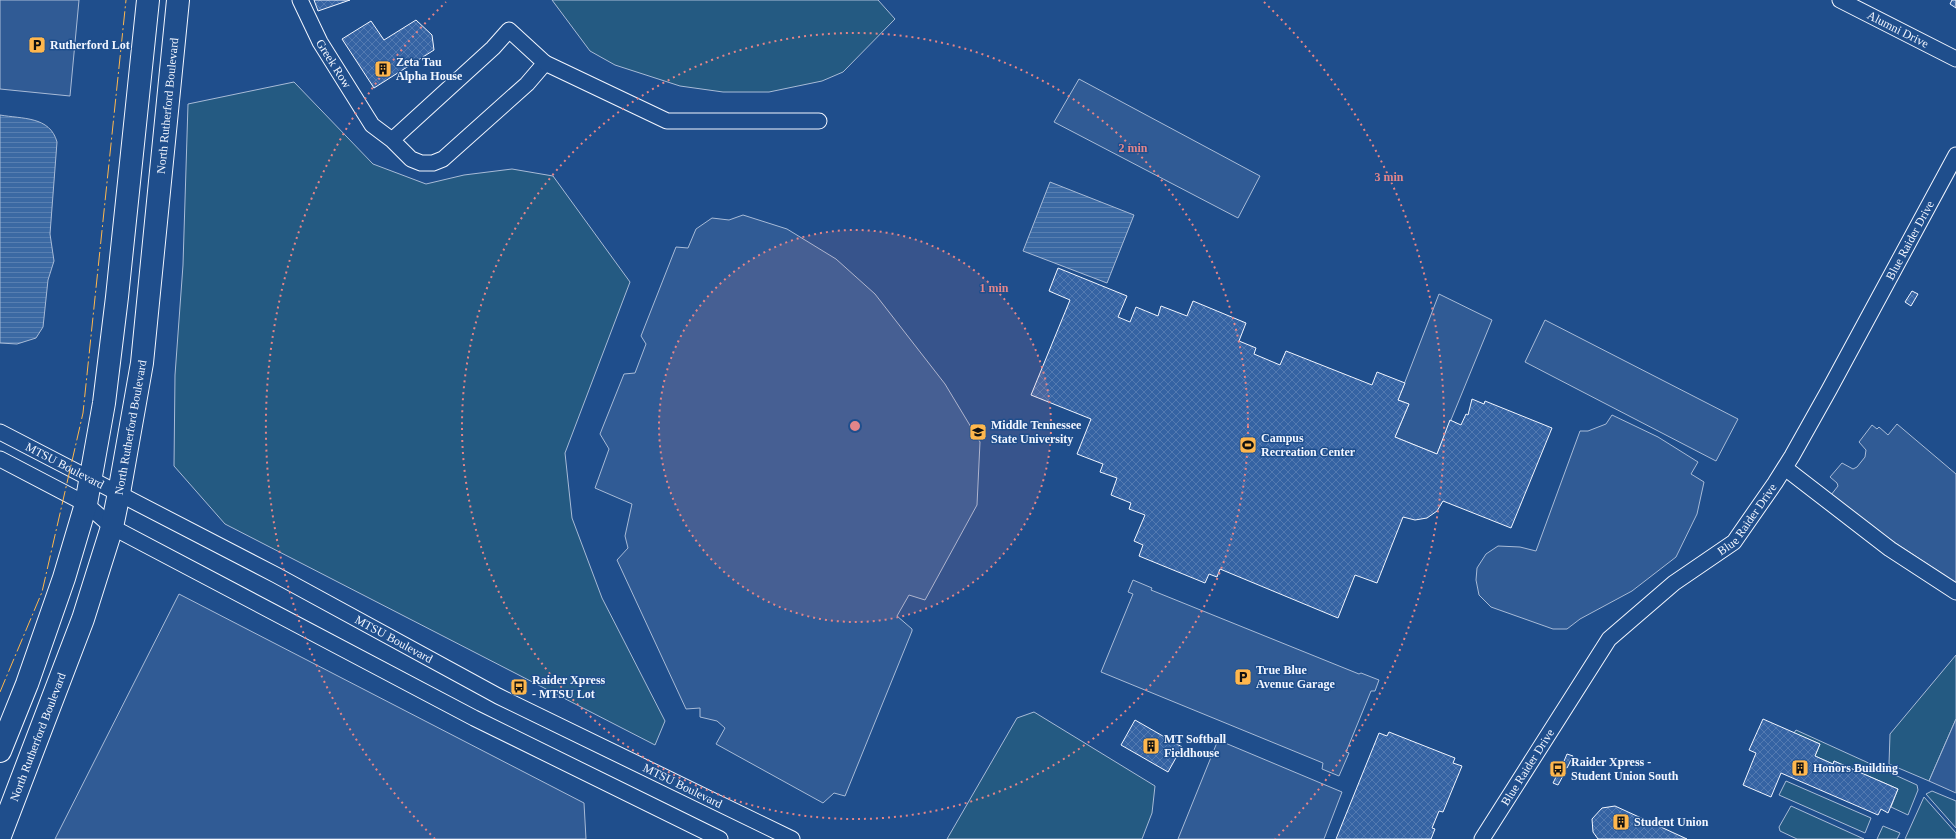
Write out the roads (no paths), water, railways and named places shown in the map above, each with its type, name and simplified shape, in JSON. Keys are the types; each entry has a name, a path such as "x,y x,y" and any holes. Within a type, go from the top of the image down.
{"main road":[{"path":"0,751 27,684 64,578 86,504 104,404 148,0"},
{"name":"North Rutherford Boulevard","path":"0,836 84,619 112,527 120,493 142,363 178,0"}],"street":[{"name":"Greek Row","path":"300,0 320,42 372,125 392,140"},
{"name":"Alumni Drive","path":"1840,0 1956,59"},
{"path":"545,63 527,84 443,159 433,163 411,159 392,140 493,48 509,30 545,63 667,121 819,121"},
{"name":"Blue Raider Drive","path":"1482,839 1609,639 1674,583 1734,542 1785,468 1956,155"},
{"name":"MTSU Boulevard","path":"0,432 276,575 498,696 792,839"},
{"name":"MTSU Boulevard","path":"0,459 86,504 112,527 474,718 720,839"},
{"path":"1785,468 1890,549 1956,592"}],"place":[{"name":"Rutherford Lot","path":"37,45"},
{"name":"Zeta Tau Alpha House","path":"383,69"},
{"name":"Middle Tennessee State University","path":"978,432"},
{"name":"Campus Recreation Center","path":"1248,445"},
{"name":"True Blue Avenue Garage","path":"1243,677"},
{"name":"Raider Xpress - MTSU Lot","path":"519,687"},
{"name":"MT Softball Fieldhouse","path":"1151,746"},
{"name":"Honors Building","path":"1800,768"},
{"name":"Raider Xpress - Student Union South","path":"1558,769"},
{"name":"Student Union","path":"1621,822"}]}
